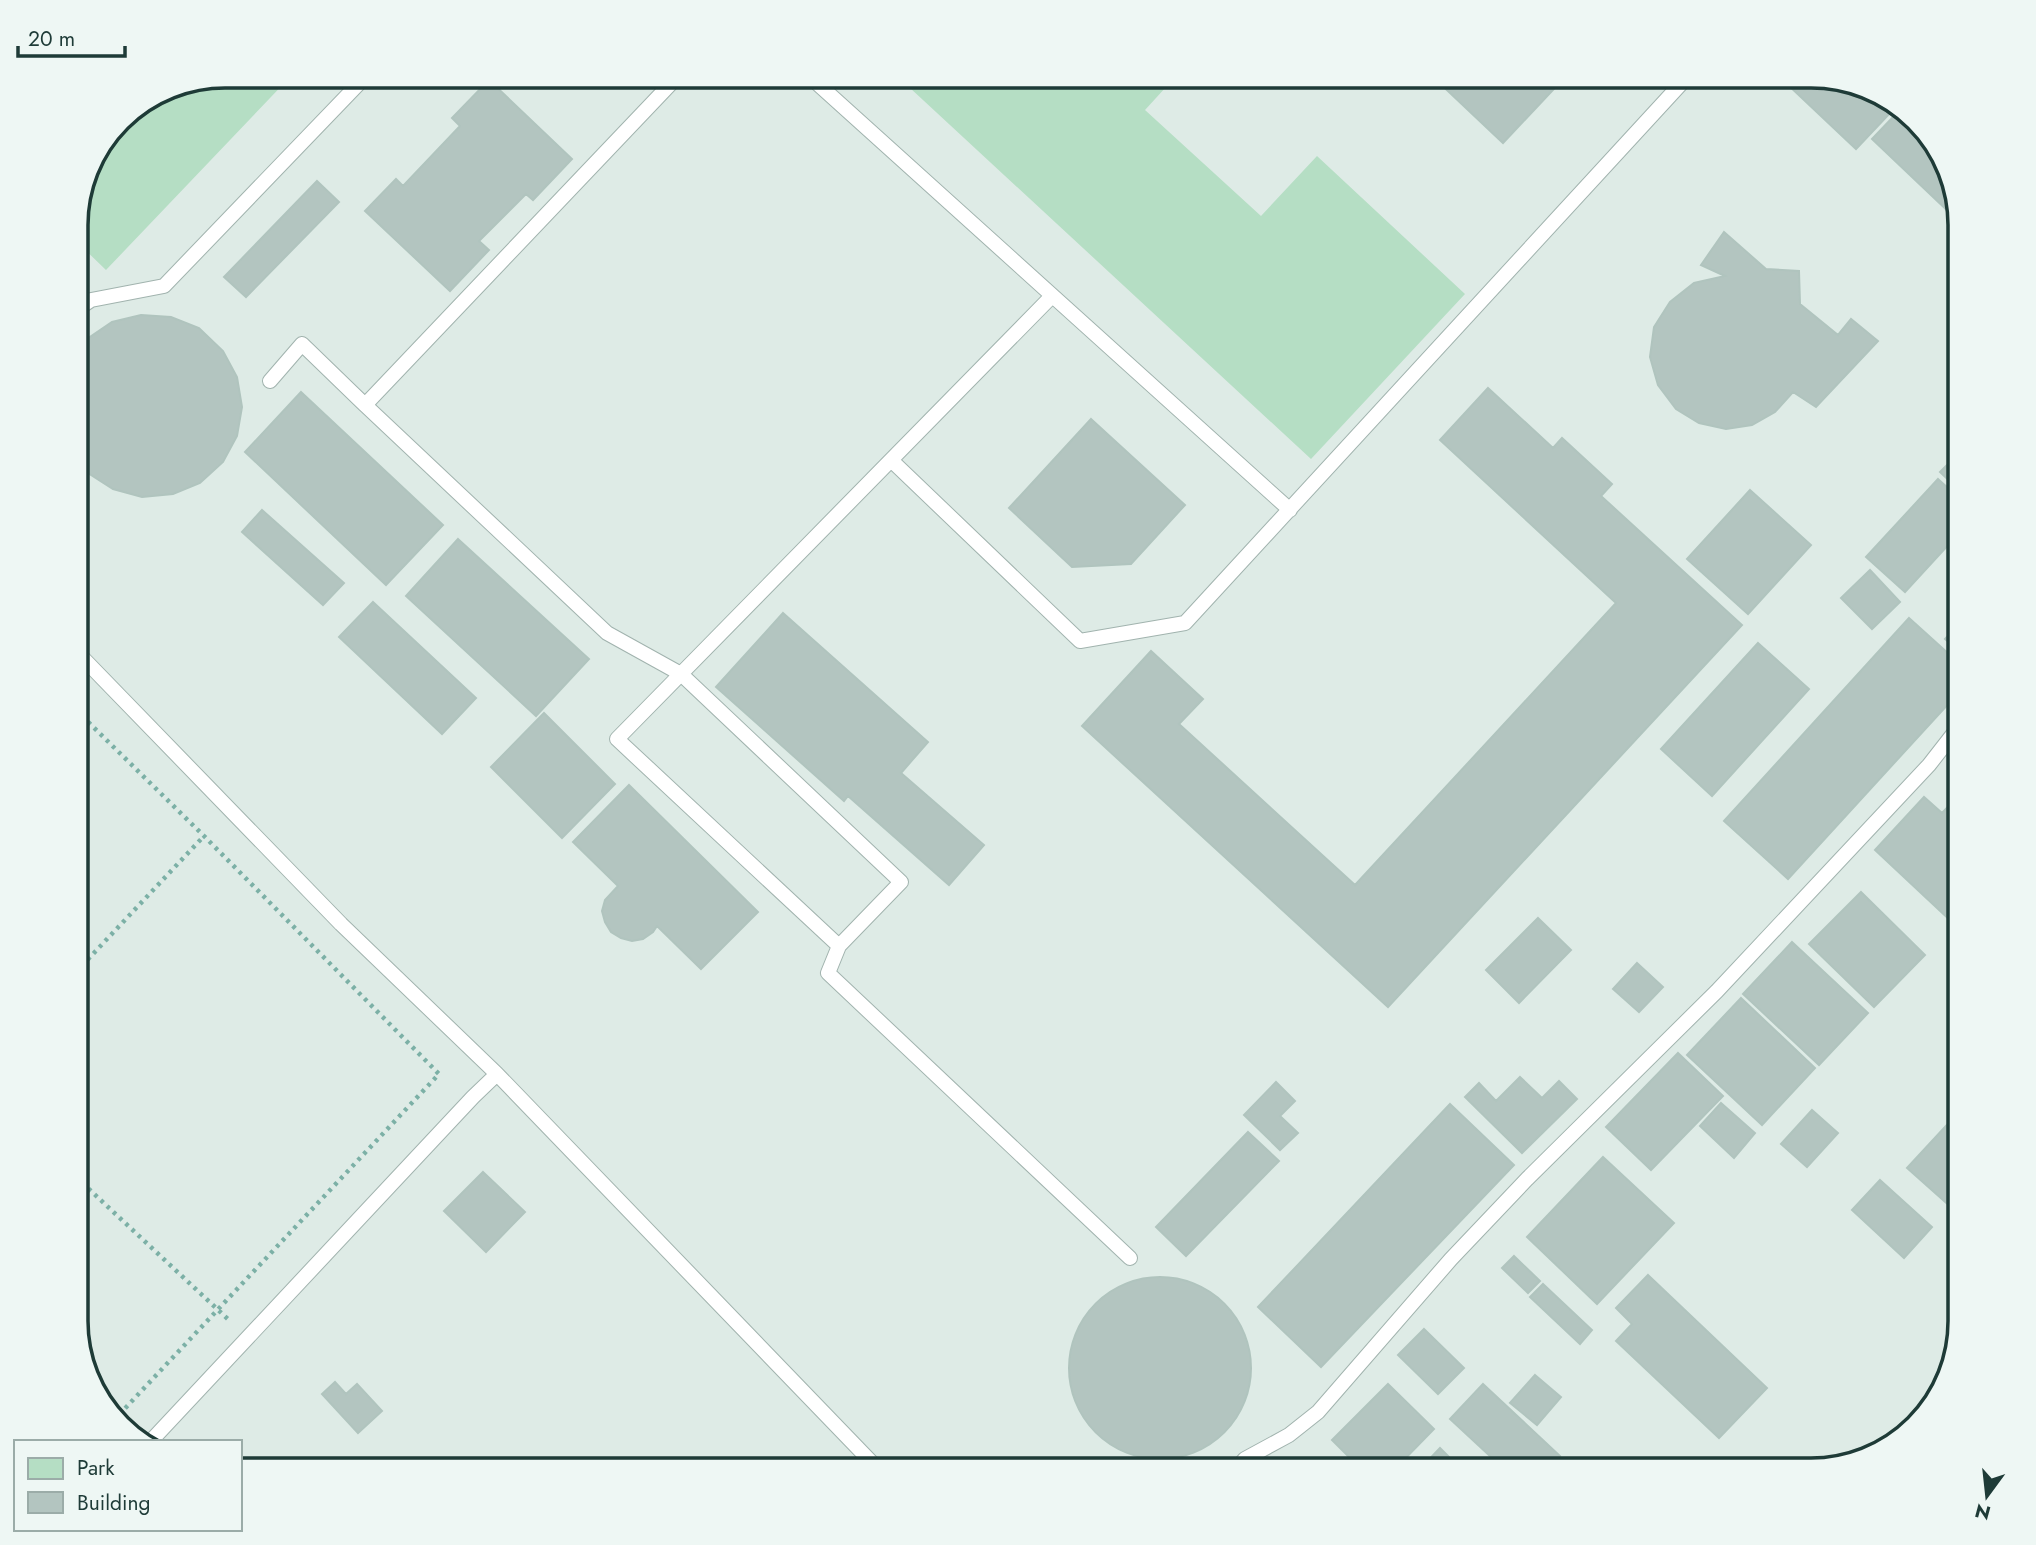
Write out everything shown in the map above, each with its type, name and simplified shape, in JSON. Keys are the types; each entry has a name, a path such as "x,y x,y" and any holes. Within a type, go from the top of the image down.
{"lane":[{"path":"88,302 164,286 355,87"},
{"path":"365,405 669,87"},
{"path":"821,87 1290,510"},
{"path":"891,460 1080,641 1185,623 1678,87"},
{"path":"839,946 617,739 1052,296"},
{"path":"270,381 302,344 607,633 681,674 901,882 839,946 828,973 1130,1258"},
{"path":"88,663 341,923 498,1074 866,1458"},
{"path":"1247,1458 1289,1435 1318,1412 1451,1259 1527,1179 1717,991 1929,765 1948,741"},
{"path":"154,1437 473,1097 498,1074"}],"path":[{"path":"88,722 439,1074 122,1412"},
{"path":"88,959 204,836"},
{"path":"88,1188 248,1336"}],"green space":[{"path":"281,87 106,270 88,253 88,216 92,189 106,156 134,121 172,98 198,90"},
{"path":"909,87 1166,87 1145,110 1261,216 1317,156 1465,294 1311,459"}],"building":[{"path":"482,87 496,87 572,159 533,200 526,194 479,241 489,250 450,291 365,211 396,179 403,186 460,126 452,118"},
{"path":"1444,87 1556,87 1503,143"},
{"path":"1790,87 1847,92 1890,113 1856,149"},
{"path":"1894,116 1908,128 1920,141 1938,172 1947,210 1872,139"},
{"path":"317,181 339,202 246,297 224,277"},
{"path":"1724,232 1766,269 1799,271 1800,304 1838,335 1851,319 1878,341 1816,407 1793,392 1775,412 1752,425 1726,429 1699,423 1676,409 1658,385 1650,357 1654,327 1670,302 1694,283 1725,276 1701,265"},
{"path":"141,315 171,317 199,328 223,351 237,377 242,407 237,436 223,462 200,483 173,494 142,497 113,489 88,473 88,338 112,322"},
{"path":"1488,388 1553,448 1562,438 1612,484 1601,496 1742,625 1388,1007 1082,726 1151,651 1203,699 1179,724 1355,885 1616,603 1440,440"},
{"path":"301,392 443,525 386,585 245,452"},
{"path":"1091,419 1185,505 1131,564 1072,567 1009,508"},
{"path":"1948,464 1948,480 1940,472"},
{"path":"1938,479 1948,488 1948,545 1905,592 1866,557"},
{"path":"1750,490 1811,545 1748,614 1687,559"},
{"path":"262,510 344,583 323,605 242,532"},
{"path":"458,539 589,659 536,716 406,596"},
{"path":"1870,570 1900,602 1872,629 1841,598"},
{"path":"373,602 476,698 442,734 339,637"},
{"path":"783,613 928,742 901,773 984,845 949,885 848,796 844,801 716,687"},
{"path":"1909,618 1948,653 1948,704 1788,879 1724,821"},
{"path":"1758,643 1809,689 1712,796 1661,749"},
{"path":"544,713 615,784 562,838 491,767"},
{"path":"629,785 758,912 701,969 657,926 643,939 632,941 611,932 602,911 605,900 618,886 573,842"},
{"path":"1924,797 1942,813 1948,807 1948,918 1875,850"},
{"path":"1861,892 1925,955 1874,1007 1809,944"},
{"path":"1538,918 1571,950 1519,1003 1486,970"},
{"path":"1792,942 1868,1013 1819,1065 1743,994"},
{"path":"1637,963 1663,987 1639,1012 1613,989"},
{"path":"1741,998 1815,1068 1762,1125 1687,1055"},
{"path":"1678,1053 1723,1096 1651,1170 1606,1127"},
{"path":"1520,1077 1542,1098 1559,1081 1577,1099 1522,1153 1465,1097 1479,1083 1496,1101"},
{"path":"1276,1082 1295,1101 1280,1116 1298,1133 1280,1150 1244,1115"},
{"path":"1721,1103 1755,1133 1734,1158 1700,1126"},
{"path":"1450,1104 1514,1165 1321,1367 1258,1307"},
{"path":"1812,1110 1838,1133 1807,1167 1781,1144"},
{"path":"1948,1124 1948,1204 1907,1168"},
{"path":"1248,1132 1279,1161 1186,1256 1156,1227"},
{"path":"1603,1157 1674,1223 1597,1304 1527,1237"},
{"path":"483,1172 525,1212 486,1252 444,1211"},
{"path":"1880,1180 1932,1227 1904,1258 1852,1210"},
{"path":"1514,1256 1540,1281 1528,1293 1502,1268"},
{"path":"1648,1275 1767,1388 1719,1438 1616,1341 1632,1324 1616,1308"},
{"path":"1142,1279 1178,1279 1195,1284 1210,1293 1224,1304 1235,1318 1244,1333 1249,1350 1249,1386 1244,1403 1235,1418 1224,1432 1210,1443 1195,1452 1178,1457 1142,1457 1125,1452 1110,1443 1096,1432 1085,1418 1076,1403 1071,1386 1071,1350 1076,1333 1085,1318 1096,1304 1110,1293 1125,1284"},
{"path":"1543,1284 1592,1330 1580,1344 1530,1297"},
{"path":"1424,1329 1464,1368 1438,1394 1398,1355"},
{"path":"1535,1375 1561,1397 1537,1425 1510,1403"},
{"path":"335,1382 346,1394 357,1384 382,1411 358,1433 322,1394"},
{"path":"1388,1384 1434,1429 1406,1458 1350,1458 1332,1440"},
{"path":"1483,1384 1560,1456 1492,1458 1450,1419"},
{"path":"1440,1448 1450,1458 1430,1458"}]}
